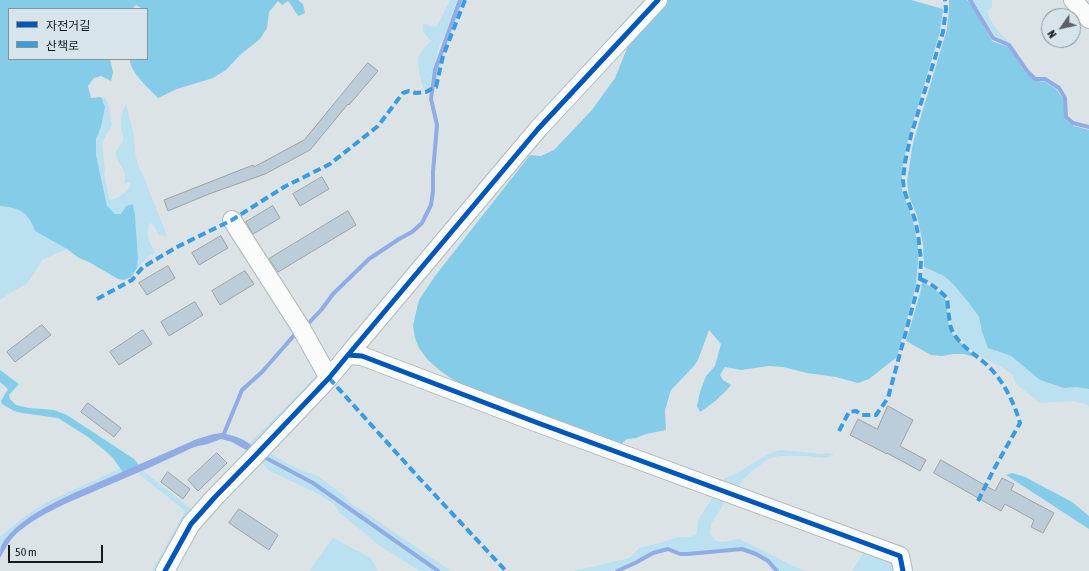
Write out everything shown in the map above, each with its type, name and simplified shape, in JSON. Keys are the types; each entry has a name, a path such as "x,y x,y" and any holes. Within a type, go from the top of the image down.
{"street":[{"path":"165,571 191,524 215,496 329,378 538,129 658,0"},
{"path":"1073,0 1089,19"},
{"path":"232,220 301,328 329,378"},
{"path":"348,355 362,356 538,423 900,556 903,571"}],"shaded area":[{"path":"0,0 299,0 303,4 305,13 299,16 288,1 282,5 278,1 269,12 267,28 260,39 240,55 226,70 213,78 177,89 158,98 136,75 130,60 148,60 148,8 141,8 136,5 133,8 8,8 8,60 110,60 113,72 111,81 101,76 94,78 88,86 91,98 101,97 105,107 101,127 96,139 96,155 107,206 115,214 121,214 126,206 133,204 138,258 137,268 131,277 124,280 118,279 89,262 79,258 67,249 35,231 29,219 22,212 13,208 0,206"},
{"path":"450,0 457,0 445,35 439,46 429,89 425,91 419,74 418,60 421,52 431,41 423,32 423,25 426,24 432,27 437,26"},
{"path":"461,0 464,0 443,56 436,86 434,86 435,71"},
{"path":"666,0 911,0 943,9 940,32 909,135 903,163 901,185 913,221 918,247 916,285 897,357 869,379 858,383 836,377 807,373 783,367 769,366 741,370 725,367 720,375 723,380 731,385 717,400 700,412 697,406 700,392 706,376 715,366 721,344 709,330 698,360 671,390 665,410 666,430 627,439 621,444 472,391 452,379 427,359 419,348 415,338 413,325 419,300 435,276 530,155 541,156 554,150 592,110 615,78 632,36"},
{"path":"949,0 967,0 974,9 992,41 1008,47 1025,72 1035,80 1045,82 1056,89 1064,100 1065,119 1074,126 1089,130 1089,389 1077,387 1064,388 1040,380 1011,356 988,348 982,332 979,317 968,302 955,286 944,276 924,267 923,244 917,216 909,196 907,181 913,143 947,29"},
{"path":"972,0 992,0 992,7 987,11 989,16 996,28 1010,43 994,34"},
{"path":"101,97 105,98 108,103 112,125 102,143 105,169 104,174 110,200 122,195 131,185 129,182 124,184 125,175 116,155 117,149 123,141 121,123 122,113 126,104 134,136 138,165 167,236 159,235 154,225 150,223 148,227 148,235 150,243 156,253 149,256 137,268 138,258 133,204 126,206 121,214 115,214 107,206 96,155 96,139 101,127 105,107"},
{"path":"0,206 13,208 22,212 29,219 35,231 67,249 42,260 25,285 0,300"},
{"path":"924,267 944,276 955,286 979,317 982,332 997,352 1011,356 1040,380 1064,388 1077,387 1089,389 1089,407 1086,404 1073,401 1040,403 1016,384 1012,374 1000,366 977,355 967,346 951,325 949,298 934,285 923,279"},
{"path":"922,281 941,294 946,301 949,326 953,335 975,357 963,354 942,356 931,355 906,341 921,290"},
{"path":"0,370 19,384 9,395 10,399 16,405 29,408 54,410 67,415 134,459 139,465 123,472 112,457 103,449 88,437 58,418 14,411 2,404 1,401 8,389 0,382"},
{"path":"322,370 324,375 254,448 249,444"},
{"path":"329,380 334,386 323,394 267,451 288,464 318,476 344,496 351,504 451,571 439,571 313,481 261,454"},
{"path":"221,433 239,438 254,448 248,451 232,442 221,439 192,448 72,501 33,521 13,537 0,558 1,546 10,533 38,511 73,493 197,439"},
{"path":"780,450 822,454 828,453 834,455 823,458 808,456 780,456 770,458 751,472 738,487 721,481 762,458"},
{"path":"259,458 319,489 434,571 420,571 380,546 340,513 334,504 314,492 268,470"},
{"path":"121,468 123,472 72,494 40,511 25,521 0,547 0,537 23,518 45,503"},
{"path":"143,471 194,511 159,571 152,571 185,511 138,473"},
{"path":"1012,473 1025,477 1072,502 1089,516 1089,529 1006,475"},
{"path":"715,493 725,497 722,507 711,524 710,534 716,541 723,542 739,539 805,571 778,571 768,560 743,548 678,553 668,548 652,552 634,562 611,571 574,571 630,558 639,548 678,537 689,537 696,535 699,519"},
{"path":"333,538 371,558 378,571 309,571"},
{"path":"866,549 897,561 900,571 852,571"}],"building":[{"path":"368,63 378,71 349,105 348,104 310,150 265,174 209,194 168,211 164,200 253,165 254,167 304,140"},
{"path":"322,177 329,189 300,206 293,194"},
{"path":"273,206 280,218 253,234 246,222"},
{"path":"348,211 356,225 278,272 269,259"},
{"path":"221,236 228,248 199,265 192,253"},
{"path":"168,266 175,278 147,295 139,283"},
{"path":"245,271 254,284 220,305 212,291"},
{"path":"195,302 203,315 169,336 161,322"},
{"path":"42,325 51,335 15,362 7,352"},
{"path":"143,330 152,344 119,365 110,352"},
{"path":"88,403 121,428 114,437 81,412"},
{"path":"888,406 913,420 900,446 926,460 920,471 850,435 858,419 877,429"},
{"path":"217,453 227,463 198,491 188,480"},
{"path":"941,460 995,491 1002,478 1014,484 1011,490 1054,513 1043,533 1031,527 1034,520 1005,504 1001,511 934,473"},
{"path":"168,472 190,489 183,499 161,482"},
{"path":"239,509 278,535 269,550 229,523"}],"waterway":[{"path":"307,325 322,309 333,294 369,259 412,232 422,223 431,205 437,125 431,99 435,70 460,0"},
{"path":"970,0 993,38 1009,45 1027,71 1035,79 1045,79 1059,88 1065,98 1066,117 1073,123 1089,127"},
{"path":"223,436 242,390 262,372 297,332"},
{"path":"262,456 313,483 438,571"},
{"path":"617,571 653,553 668,549 680,554 742,549 756,554 768,561 777,571"}],"marked path":[{"path":"97,299 132,280 143,267 177,247 232,220 284,187 330,164 378,126 403,93 409,91 416,93 426,92 436,87 443,56 465,0"},
{"path":"839,431 849,412 856,411 862,415 876,415 888,398 920,279 921,260 918,234 915,220 904,190 903,180 911,135 943,32 946,9 945,0"},
{"path":"920,279 935,287 947,298 950,325 954,334 962,344 987,365 998,377 1015,407 1020,423 978,501"},
{"path":"329,378 506,571"}],"cycle path":[{"path":"348,355 538,129 658,0"},
{"path":"165,571 191,524 329,378 348,355 362,356 538,423 900,556 903,571"}]}
